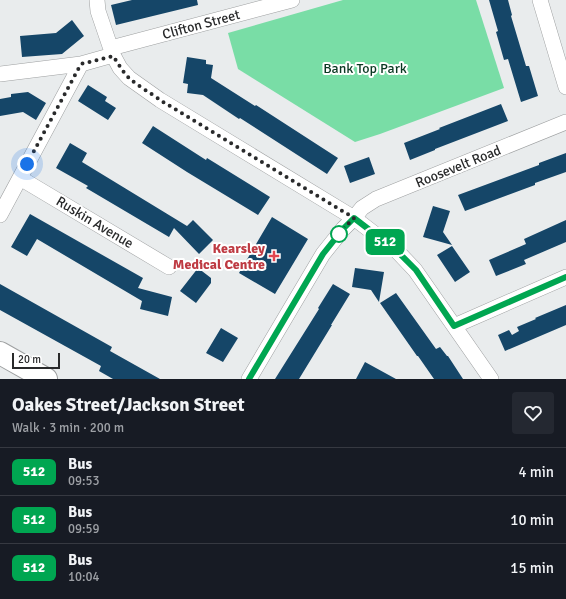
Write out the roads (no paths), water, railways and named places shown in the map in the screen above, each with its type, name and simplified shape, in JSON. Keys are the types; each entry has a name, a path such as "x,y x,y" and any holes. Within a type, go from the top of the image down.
{"main road":[{"path":"0,353 46,379"}],"street":[{"path":"97,0 98,11 112,52 120,68 129,78 160,100 354,218 397,251 416,270 491,379"},
{"name":"Clifton Street","path":"0,74 81,64 112,52 292,0"},
{"path":"540,0 565,78"},
{"path":"0,215 81,64"},
{"name":"Roosevelt Road","path":"249,379 323,254 362,208 376,199 566,122"},
{"name":"Ruskin Avenue","path":"20,178 169,267"},
{"path":"454,326 566,277"}],"place":[{"name":"Kearsley Medical Centre","path":"274,256"}],"park label":[{"name":"Bank Top Park","path":"365,68"}]}
